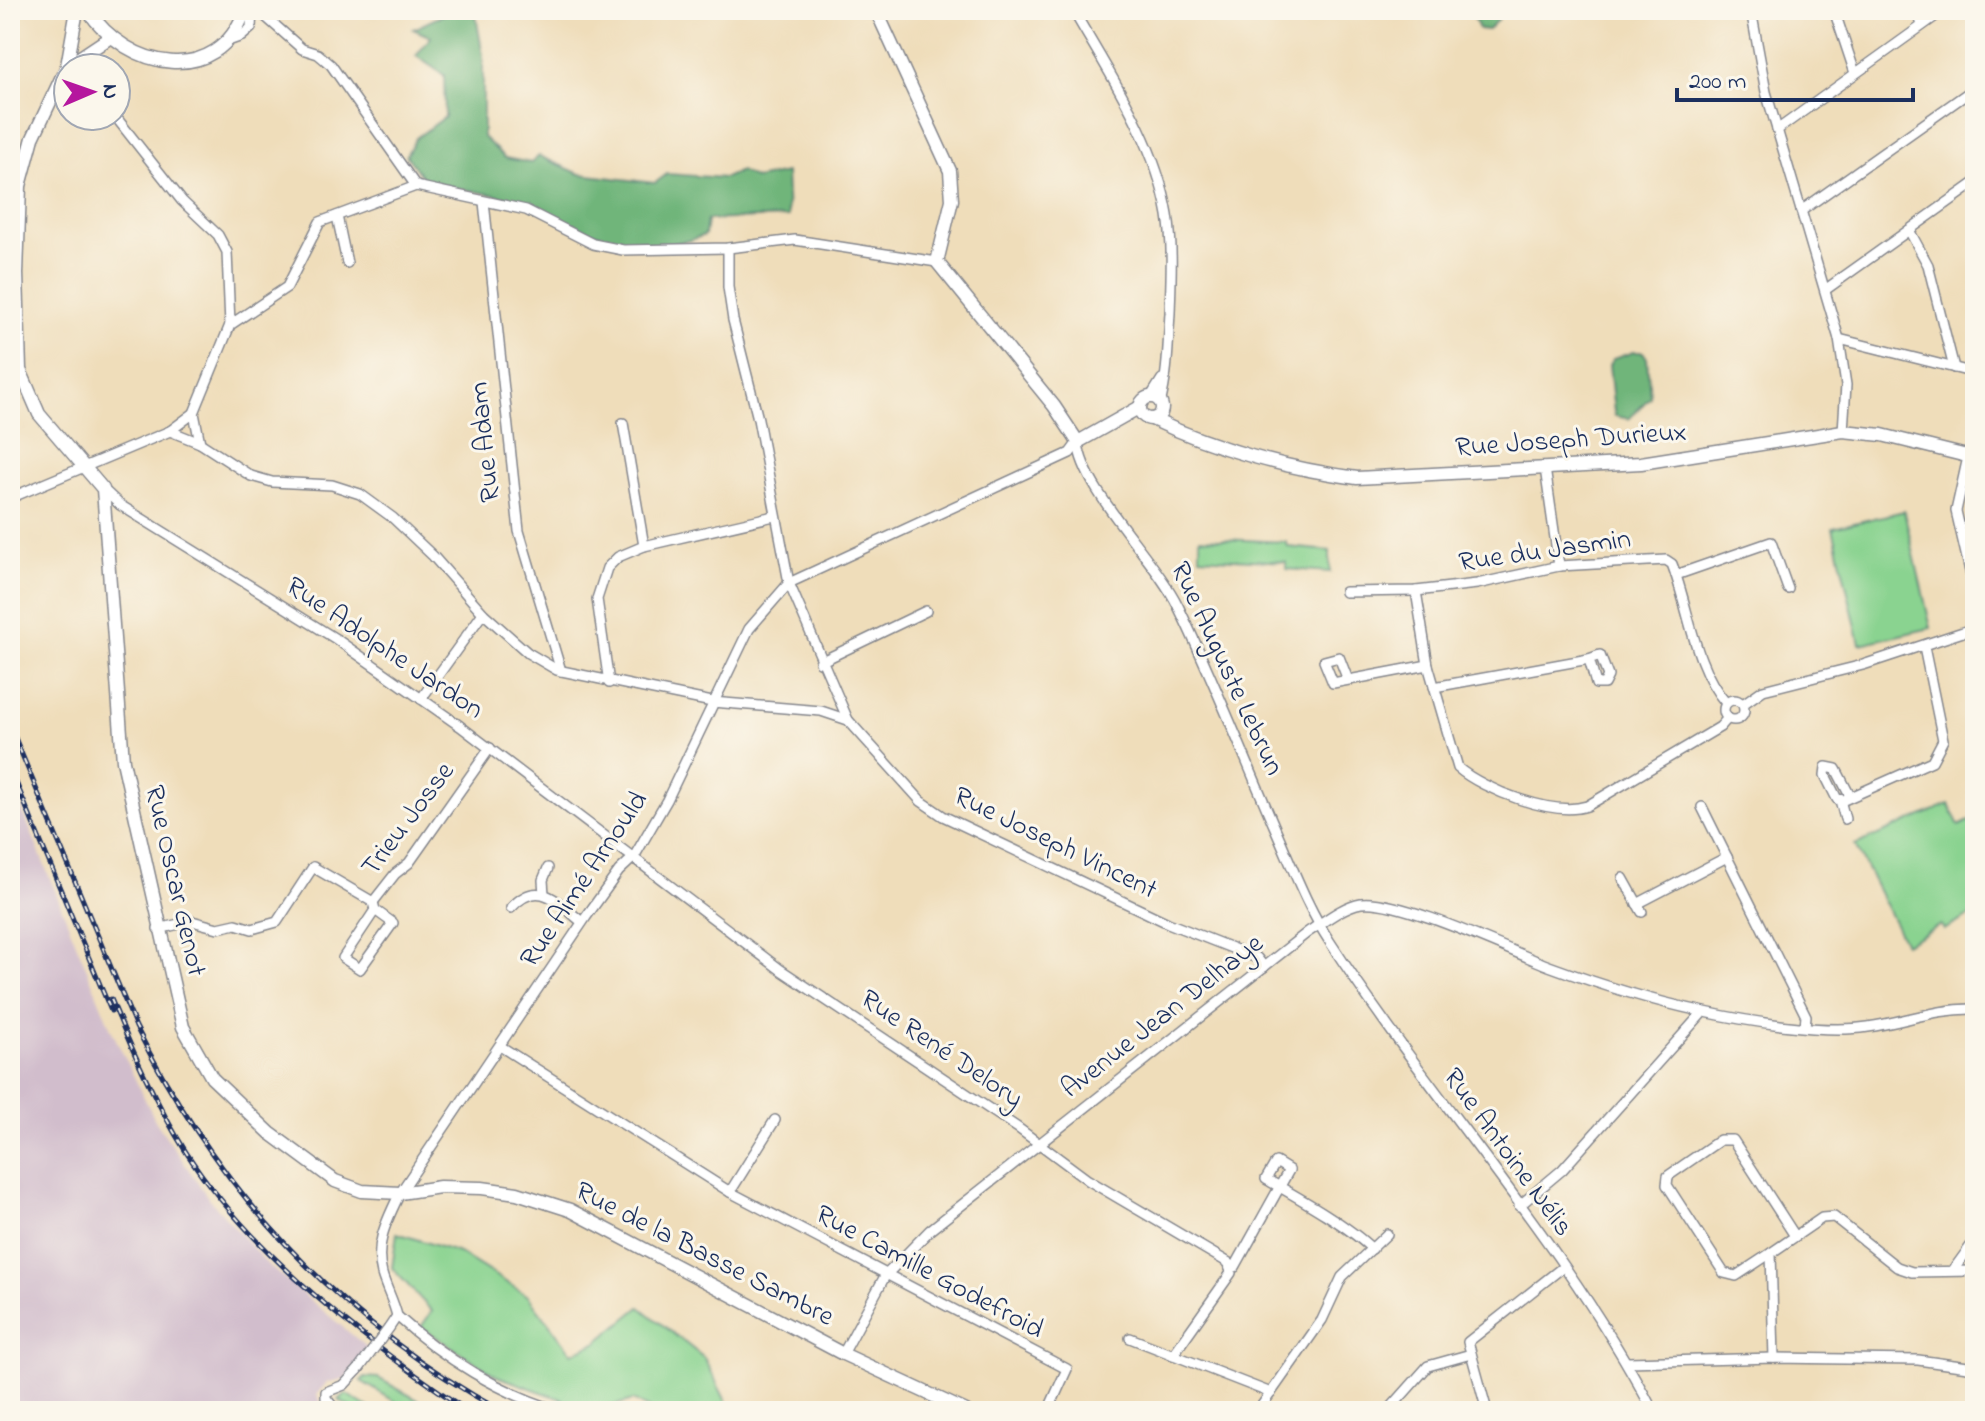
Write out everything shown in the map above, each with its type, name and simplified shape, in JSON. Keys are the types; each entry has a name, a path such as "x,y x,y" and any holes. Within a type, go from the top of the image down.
{"street":[{"path":"70,52 77,10"},
{"path":"88,10 109,38 156,61 177,62 201,56 242,36 251,28 255,10 302,49 318,54 331,65 416,186"},
{"path":"225,42 240,23 245,10"},
{"path":"876,10 950,171 952,200 937,262"},
{"path":"789,583 1070,453 1078,442 1148,410 1165,368 1171,239 1162,187 1139,127 1073,10"},
{"path":"1751,10 1777,130 1839,339 1846,385 1843,431"},
{"path":"1834,10 1855,73"},
{"path":"1917,10 1922,25"},
{"path":"1777,130 1944,10"},
{"path":"89,52 109,38"},
{"path":"1801,211 1975,88"},
{"path":"52,99 33,138 20,186 14,305 20,370 26,391 39,414 86,465 103,489"},
{"path":"10,498 170,431 194,413 230,325 227,252 218,235 182,201 128,132"},
{"path":"1825,290 1975,183"},
{"path":"230,325 287,287 320,222 416,186 526,210 593,244 608,247 728,248 795,240 937,262 1054,406 1078,442"},
{"name":"Rue Adam","path":"484,202 519,531 561,671"},
{"path":"337,216 347,263"},
{"path":"1909,230 1928,265 1954,368"},
{"name":"Rue Joseph Vincent","path":"728,248 731,309 758,419 789,583 820,662 848,720 921,801 943,816 1210,942 1257,958 1264,967"},
{"path":"1839,339 1975,373"},
{"name":"Rue Joseph Durieux","path":"1148,410 1172,428 1311,472 1357,478 1681,459 1843,431 1882,435 1972,458"},
{"path":"194,413 200,443"},
{"path":"623,423 644,546"},
{"path":"170,431 200,443 251,476 272,482 332,485 360,494 393,518 433,556 483,613 528,653 561,671 712,702 821,711 848,720"},
{"name":"Rue Auguste Lebrun","path":"1078,442 1079,454 1093,480 1177,604 1320,924"},
{"path":"1972,458 1956,511 1975,593"},
{"path":"1545,468 1559,566"},
{"name":"Rue Adolphe Jardon","path":"103,489 120,505 336,639 490,748 634,857"},
{"name":"Rue Oscar Genot","path":"103,489 123,761 158,929 183,1027 212,1078 270,1133 335,1181 362,1191 400,1193"},
{"path":"609,683 597,599 599,584 618,557 644,546 774,516"},
{"path":"1726,703 1716,692 1689,622 1676,575 1771,542 1788,589"},
{"name":"Rue du Jasmin","path":"1345,592 1416,591 1477,584 1559,566 1666,560 1676,575"},
{"name":"Rue Aimé Arnould","path":"397,1316 381,1270 379,1248 382,1230 400,1193 582,922 619,871 634,857 667,800 749,629 789,583"},
{"path":"1416,591 1428,665 1458,768 1469,777 1556,810 1572,811 1587,806 1720,727 1728,718 1741,717 1743,704 1763,690 1924,647 1975,628"},
{"path":"820,662 926,611"},
{"path":"421,699 483,613"},
{"path":"1845,819 1845,798 1932,761 1940,751 1943,740 1924,647"},
{"path":"1434,687 1589,659"},
{"path":"1348,680 1428,665"},
{"path":"1728,718 1723,709 1726,703 1734,699 1743,704"},
{"name":"Trieu Josse","path":"158,929 192,921 218,928 236,924 252,929 277,922 313,867 374,906 395,874 409,863 490,748"},
{"path":"1702,807 1806,1016 1805,1026"},
{"name":"Rue René Delory","path":"634,857 781,970 1038,1142 1088,1180 1229,1263 1230,1268"},
{"path":"1623,878 1639,908 1727,857"},
{"path":"544,894 543,880 548,868"},
{"path":"511,908 521,896 544,894 582,922"},
{"name":"Avenue Jean Delhaye","path":"843,1354 885,1276 930,1230 1038,1142 1320,924 1358,903 1384,903 1552,967 1649,999 1703,1012 1805,1026 1866,1028 1928,1012 1975,1009"},
{"path":"374,906 393,923 360,969 343,958 374,906"},
{"name":"Rue Antoine Nélis","path":"1320,924 1391,1033 1563,1267 1628,1362 1653,1411"},
{"path":"1519,1206 1562,1170 1703,1012"},
{"name":"Rue Camille Godefroid","path":"500,1046 730,1192 1067,1369 1048,1411"},
{"path":"730,1192 775,1120"},
{"path":"1795,1236 1733,1140 1720,1140 1668,1176 1667,1185 1724,1273 1736,1276 1822,1218 1834,1217 1897,1267 1912,1272 1975,1271"},
{"path":"1173,1355 1231,1273 1230,1268 1235,1267 1279,1186 1354,1232 1372,1249"},
{"name":"Rue de la Basse Sambre","path":"400,1193 440,1187 482,1188 517,1193 570,1210 843,1354 966,1411"},
{"path":"1258,1411 1322,1320 1342,1277 1387,1234"},
{"path":"1954,1269 1975,1240"},
{"path":"1771,1253 1774,1358"},
{"path":"1487,1411 1468,1342 1563,1267"},
{"path":"336,1411 326,1398 326,1392 349,1381 397,1316 427,1342 472,1370 560,1411"},
{"path":"1130,1338 1271,1393"},
{"path":"1388,1411 1428,1366 1471,1354"},
{"path":"1628,1362 1774,1358 1918,1360 1975,1368"}],"shaded area":[{"path":"10,780 111,1029 156,1122 207,1196 267,1264 368,1348 346,1378 326,1383 317,1395 326,1411 10,1411"}],"green space":[{"path":"446,10 475,10 483,56 483,137 505,158 531,163 539,156 580,174 655,183 667,174 725,178 740,171 755,179 786,173 788,217 707,220 705,235 656,246 634,244 614,240 516,201 426,182 406,155 416,138 445,117 444,75 416,56 431,37 413,29 445,14"},
{"path":"1477,10 1497,10 1499,18 1488,30 1479,29 1473,16"},
{"path":"1643,352 1647,358 1650,397 1629,419 1615,416 1609,365 1613,359"},
{"path":"1904,511 1931,628 1860,644 1833,528"},
{"path":"1200,538 1286,542 1288,547 1330,551 1330,572 1286,569 1286,562 1200,557"},
{"path":"1949,804 1959,826 1975,818 1975,913 1944,930 1941,925 1905,944 1855,845"},
{"path":"397,1233 459,1253 528,1296 572,1353 596,1343 640,1307 704,1358 731,1411 654,1411 633,1400 595,1411 497,1376 421,1327 432,1311 392,1268"},
{"path":"365,1377 378,1378 438,1411 411,1411 361,1381"},
{"path":"346,1394 374,1411 355,1411 339,1400"}],"railway":[{"path":"10,726 136,1027 169,1087 206,1144 245,1198 289,1248 336,1294 387,1336 501,1411"},
{"path":"10,768 111,1011"},
{"path":"111,999 175,1134 213,1189 244,1226 314,1295 352,1327 468,1411"}]}
